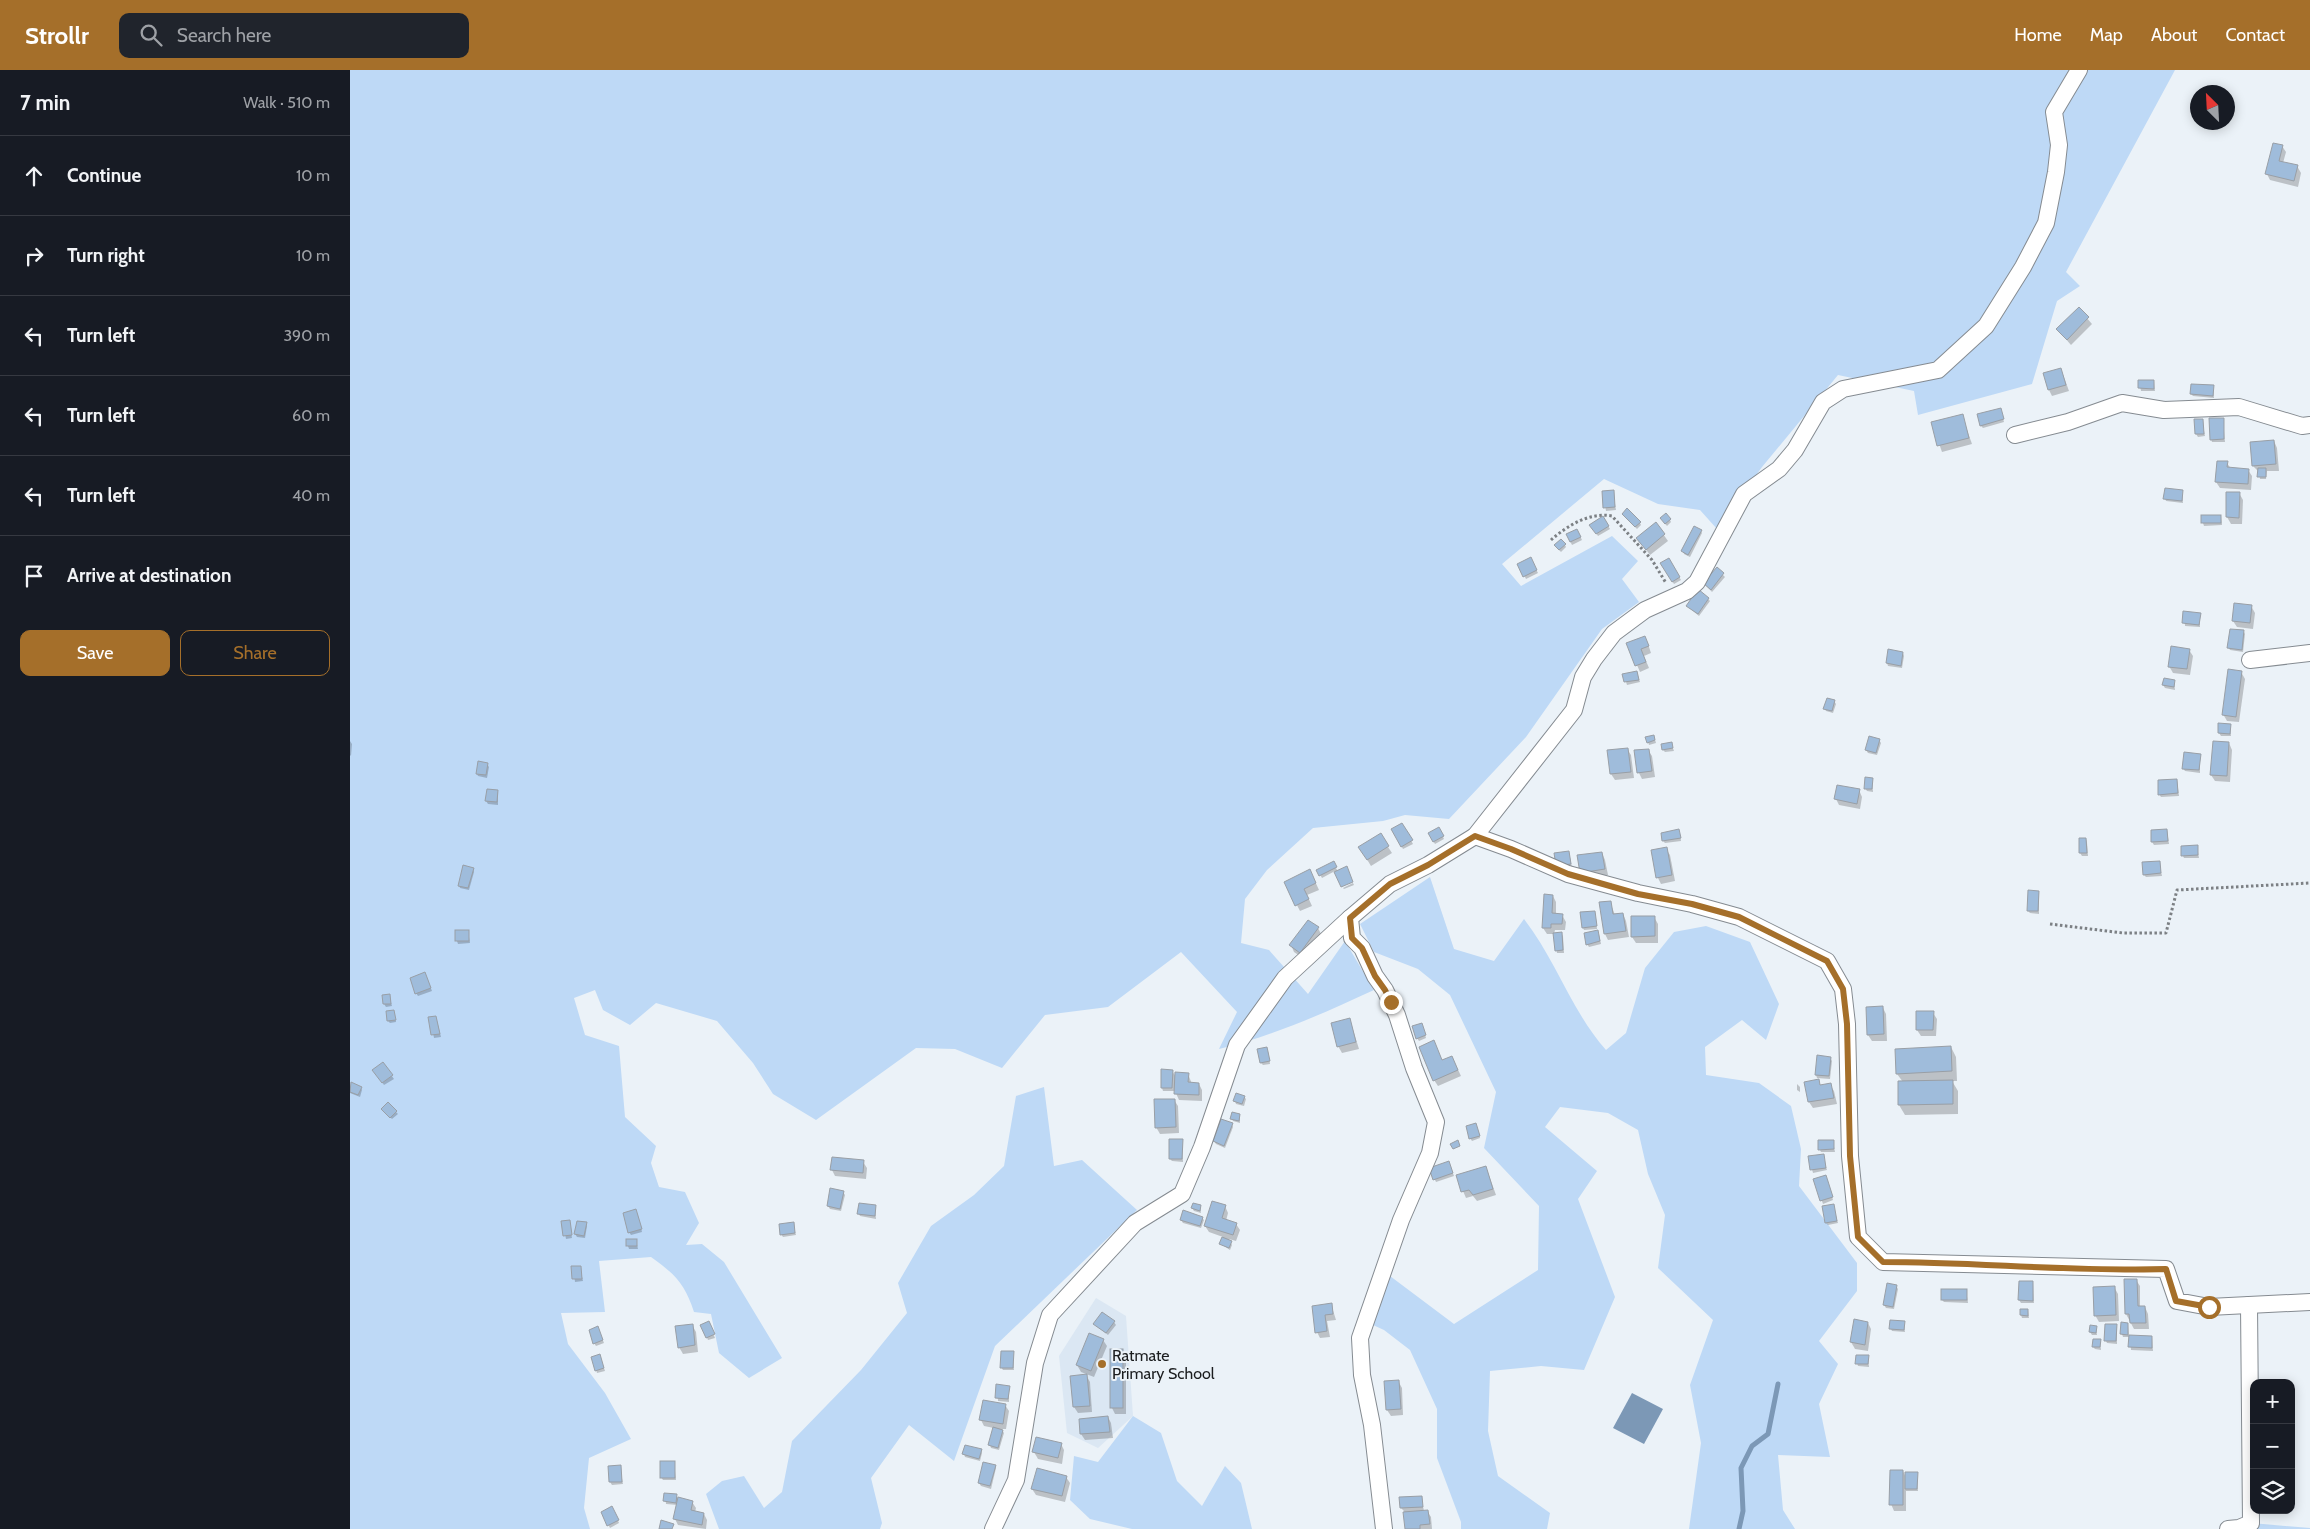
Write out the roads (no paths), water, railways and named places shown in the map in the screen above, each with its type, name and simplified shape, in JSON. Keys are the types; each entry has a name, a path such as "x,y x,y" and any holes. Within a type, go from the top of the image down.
{"street":[{"path":"994,1529 1016,1480 1035,1363 1050,1315 1135,1223 1182,1194 1202,1147 1237,1045 1285,978 1390,884 1428,865 1475,836 1574,710 1583,677 1614,633 1645,610 1687,591 1696,582 1744,494 1779,469 1795,450 1823,402 1843,389 1938,370 1986,326 2023,267 2046,223 2059,145 2054,112 2079,70"},
{"path":"2015,434 2068,422 2122,403 2164,410 2239,406 2302,426 2310,425"},
{"path":"2250,660 2310,653"},
{"path":"1475,836 1511,849 1568,874 1638,894 1692,904 1739,917 1827,961 1843,989 1847,1024 1850,1156 1858,1237 1883,1262 1959,1262 2133,1270 2166,1269 2176,1301 2209,1307 2310,1302"},
{"path":"1350,918 1352,938 1362,948 1397,1015 1414,1068 1436,1122 1430,1153 1402,1220 1360,1338 1362,1375 1372,1425 1384,1529"},
{"path":"2228,1529 2239,1528 2251,1523 2250,1305"}],"waterway":[{"path":"1739,1529 1743,1511 1741,1468 1752,1446 1768,1434 1778,1384"}],"place":[{"name":"Ratmate Primary School","path":"1102,1364"}]}
